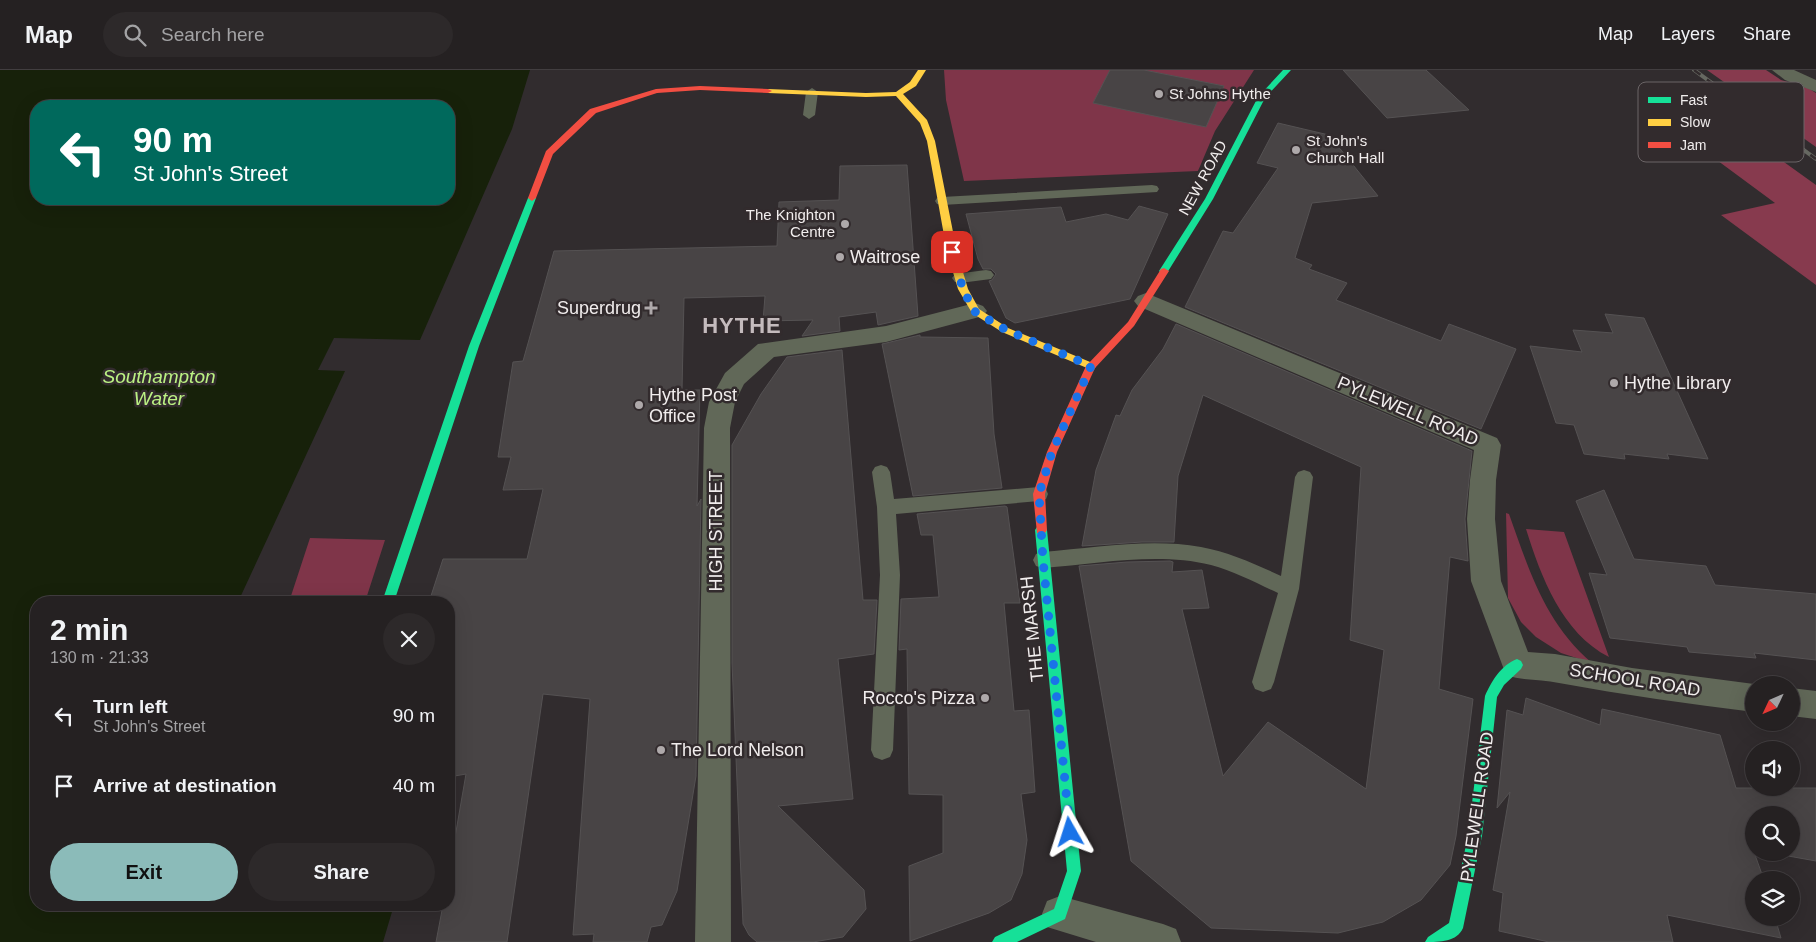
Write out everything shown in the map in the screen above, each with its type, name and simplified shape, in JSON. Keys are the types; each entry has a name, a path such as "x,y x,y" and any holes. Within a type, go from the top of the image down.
{"street":[{"path":"390,596 474,346 549,153 594,111 656,91 700,88 866,95 898,94 914,84 922,70"},
{"name":"NEW ROAD","path":"1146,301 1209,199 1262,97 1287,70"},
{"path":"1781,70 1816,86"},
{"path":"898,94 924,122 931,141 952,252 963,289 974,311 1006,330 1091,366"},
{"name":"THE MARSH","path":"1060,914 1074,870 1043,560 1039,494 1052,452 1091,366 1131,324 1146,301"},
{"name":"PYLEWELL ROAD","path":"1146,301 1488,445 1483,480 1481,520 1486,581 1517,665 1499,681 1491,696 1475,836 1456,928 1433,942"},
{"name":"HIGH STREET","path":"713,942 717,428 722,402 734,379 767,350 886,334 974,311"},
{"name":"SCHOOL ROAD","path":"1517,665 1554,668 1632,682 1745,697"},
{"path":"1800,703 1816,706"},
{"path":"1000,942 1060,914 1163,942"}],"lane":[{"path":"809,115 812,92"},
{"path":"942,201 1152,188"},
{"path":"960,278 986,275"},
{"path":"881,472 886,507 890,575 882,750"},
{"path":"1263,682 1289,589 1304,477"},
{"path":"886,507 1039,494"},
{"path":"1043,560 1154,553 1199,555 1238,566 1289,589"}],"shaded area":[{"path":"944,70 1254,70 1215,131 1198,171 964,181 946,100"},
{"path":"1707,70 1766,70 1781,80 1788,82 1724,82"},
{"path":"1804,87 1816,93 1816,147 1804,139"},
{"path":"1719,162 1784,162 1816,185 1816,285 1721,215 1775,203"},
{"path":"1506,513 1509,514 1532,575 1550,613 1562,631 1592,663 1561,653 1536,637 1521,622 1508,598"},
{"path":"1526,529 1564,532 1609,657 1593,647 1578,634 1566,619 1546,584"},
{"path":"310,538 385,540 367,596 291,596"}],"water":[{"name":"Southampton Water","path":"0,70 530,70 512,129 420,340 334,338 318,370 345,371 241,596 30,596 30,911 392,911 383,942 0,942"}],"building":[{"name":"St Johns Hythe","path":"1110,70 1144,70 1224,86 1206,127 1093,103"},
{"path":"1343,70 1426,70 1469,110 1387,118"},
{"path":"1278,123 1329,135 1378,196 1312,203 1295,258 1312,265 1309,269 1347,283 1336,300 1441,341 1449,324 1516,349 1481,429 1185,307 1223,231 1233,233 1278,168 1257,163"},
{"path":"907,165 918,316 878,325 876,312 839,317 840,331 802,336 813,320 763,321 765,296 684,298 682,390 700,390 697,506 701,499 696,776 677,891 662,925 651,927 647,942 593,942 594,934 573,935 590,699 543,694 507,942 436,942 442,911 455,911 455,837 466,774 455,776 455,596 431,596 443,559 527,559 543,489 503,490 511,457 498,457 513,362 523,361 554,251 777,246 779,202 839,200 840,166"},
{"path":"1139,206 1168,214 1130,299 1015,323 1006,318 989,281 996,274 991,269 983,269 978,259 966,214 1061,207 1066,222 1106,214 1128,220"},
{"path":"1605,314 1644,318 1708,459 1667,454 1669,459 1624,454 1625,459 1584,454 1574,425 1556,423 1530,346 1582,352 1573,330 1613,333"},
{"path":"1176,324 1472,451 1465,519 1468,561 1450,557 1439,689 1473,699 1456,836 1450,865 1421,900 1383,922 1338,933 1211,928 1131,861 1079,566 1170,561 1173,562 1172,572 1202,570 1209,608 1182,609 1223,776 1268,722 1366,789 1384,650 1350,640 1361,467 1203,395 1178,476 1174,542 1082,546 1096,470 1116,415 1120,416 1132,390 1163,349"},
{"path":"920,335 920,337 988,338 994,434 1002,488 913,496 882,344"},
{"path":"842,350 863,600 877,600 874,654 838,659 853,799 778,806 864,890 866,909 843,937 813,942 757,942 749,935 743,924 732,663 732,445 761,394 787,357"},
{"path":"1604,490 1634,559 1706,566 1715,585 1816,594 1816,660 1754,653 1756,658 1689,652 1687,647 1610,638 1589,573 1607,575 1576,501"},
{"path":"1007,507 1020,603 1004,603 1014,711 1029,710 1035,792 1021,794 1027,840 1022,874 1011,900 989,913 910,941 909,866 943,853 943,795 909,794 907,649 899,650 901,599 939,597 933,535 921,535 917,514"},
{"path":"1526,698 1600,725 1602,709 1720,735 1736,788 1745,788 1745,796 1800,796 1800,788 1816,788 1816,861 1800,858 1800,806 1745,806 1745,861 1757,861 1761,871 1745,871 1745,926 1777,926 1781,938 1667,915 1673,942 1549,942 1499,931 1503,893 1493,890 1510,792 1497,808 1507,710 1523,715"}],"railway":[{"path":"1694,70 1710,82"},
{"path":"1804,150 1816,159"}],"traffic: fast":[{"path":"1164,271 1209,199 1262,97 1287,70"},
{"path":"390,596 474,346 532,198"},
{"path":"1000,942 1060,914 1074,871 1041,530"},
{"path":"1433,942 1456,928 1475,836 1491,696 1499,681 1517,665"}],"traffic: slow":[{"path":"768,91 866,95 898,94 913,84 922,70"},
{"path":"898,94 924,122 931,141 952,252 963,289 975,311 1005,330 1091,366"}],"traffic: jam":[{"path":"532,198 549,153 593,111 656,91 700,88 768,91"},
{"path":"1041,530 1039,494 1052,452 1091,366 1131,324 1164,271"}],"place":[{"name":"St Johns Hythe","path":"1159,94"},
{"name":"St John's Church Hall","path":"1296,150"},
{"name":"The Knighton Centre","path":"845,224"},
{"name":"Waitrose","path":"840,257"},
{"name":"Superdrug","path":"651,308"},
{"name":"Hythe Library","path":"1614,383"},
{"name":"Hythe Post Office","path":"639,405"},
{"name":"Rocco's Pizza","path":"985,698"},
{"name":"The Lord Nelson","path":"661,750"}],"district":[{"name":"HYTHE","path":"742,325"}],"route":[{"path":"952,252 963,289 974,311 1006,330 1091,366 1052,452 1039,494 1043,560 1070,832"}]}
